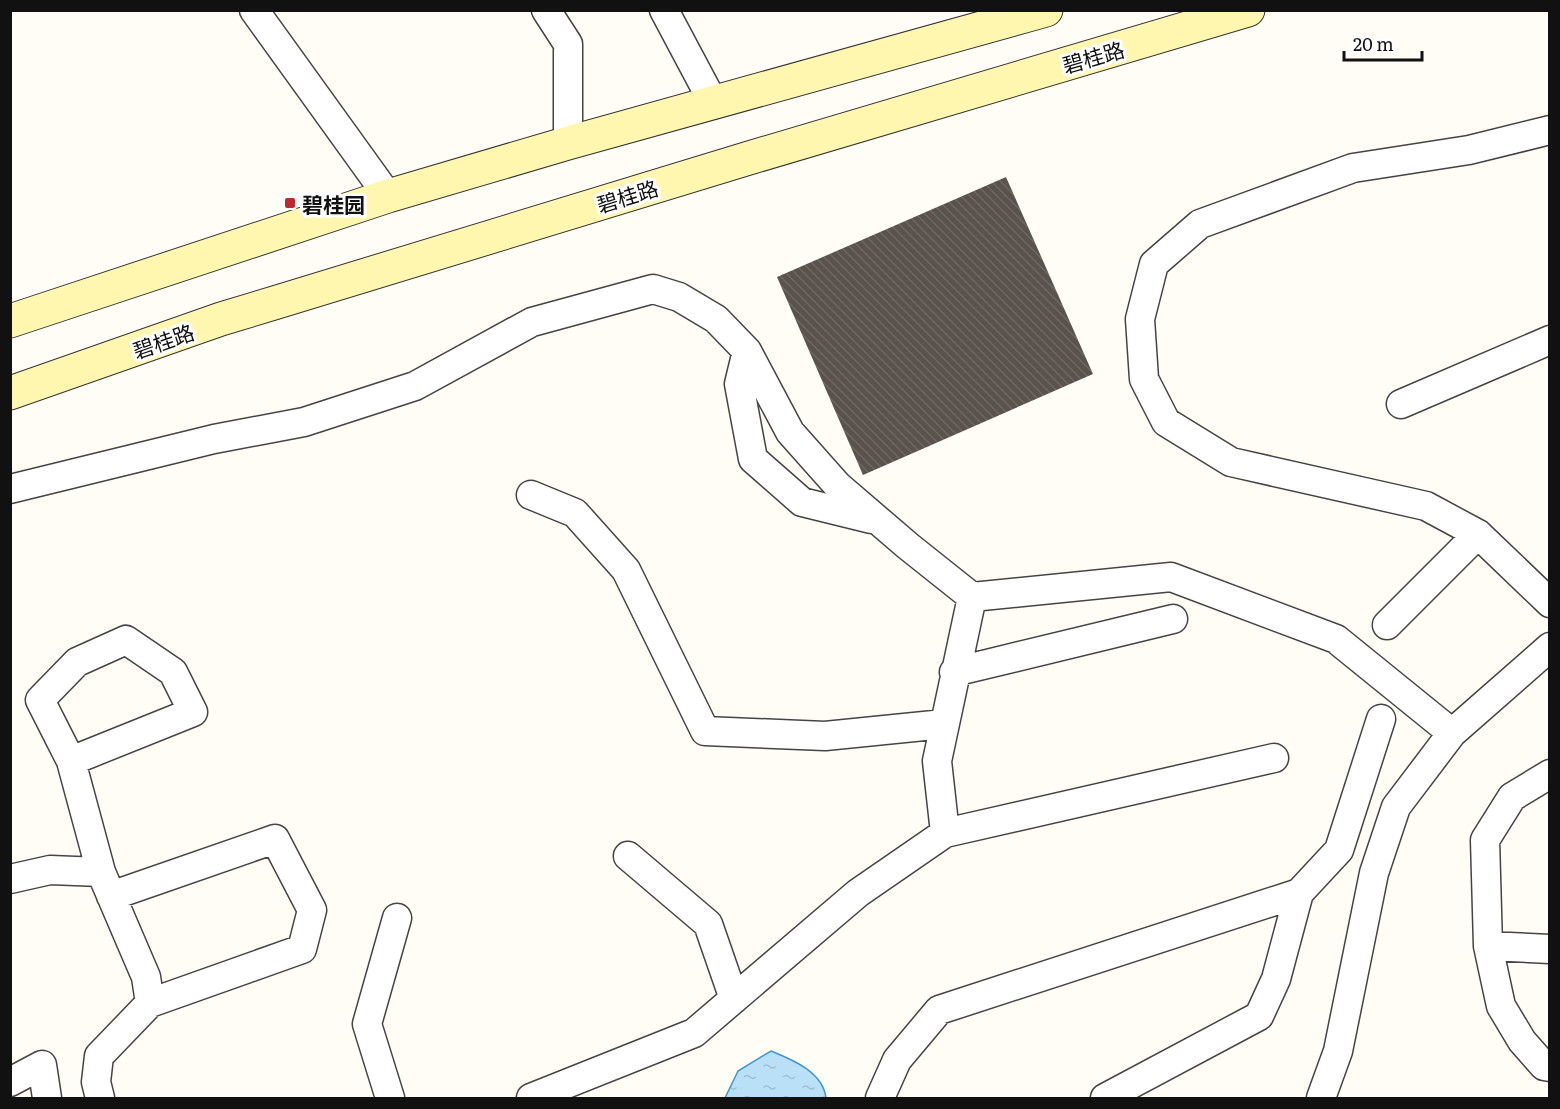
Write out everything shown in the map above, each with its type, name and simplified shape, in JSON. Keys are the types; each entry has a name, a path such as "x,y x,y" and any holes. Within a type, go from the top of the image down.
{"street":[{"path":"254,10 388,196"},
{"path":"546,10 568,44 568,143"},
{"path":"664,10 714,104"},
{"path":"10,321 388,196 568,143 1046,10"},
{"name":"碧桂路","path":"10,393 274,303 749,158 1248,10"},
{"path":"1550,130 1469,150 1353,168 1200,225 1154,264 1140,319 1144,380 1166,422 1231,462 1426,506 1478,534 1550,603"},
{"path":"10,489 214,439 304,422 415,386 532,322 653,289 679,297 716,319 747,351 790,432 838,486 972,597 1171,577 1335,639 1452,733"},
{"path":"1401,404 1550,340"},
{"path":"747,351 739,384 753,459 802,502 878,521"},
{"path":"531,495 575,513 626,570 705,731 825,736 944,724"},
{"path":"1387,625 1478,534"},
{"path":"945,833 937,761 954,672 972,597"},
{"path":"954,672 1173,619"},
{"path":"71,761 193,712 173,672 126,640 77,662 40,700 71,761 106,884 146,977 150,1003"},
{"path":"1321,1098 1338,1051 1374,873 1396,807 1452,733 1550,647"},
{"path":"1105,1098 1259,1016 1276,979 1299,893 1339,850 1381,719"},
{"path":"531,1098 694,1033 858,893 945,833 1274,758"},
{"path":"1550,774 1512,797 1485,840 1488,946 1501,1006 1522,1041 1544,1066 1550,1067"},
{"path":"10,879 50,870 106,884 275,839 312,910 302,949 150,1003 99,1056 96,1082 100,1098"},
{"path":"628,856 708,924 734,999"},
{"path":"880,1098 897,1060 939,1010 1299,893"},
{"path":"390,1098 368,1024 397,918"},
{"path":"1488,946 1550,950"},
{"path":"10,1082 42,1065 47,1098"}],"water":[{"path":"771,1051 806,1068 819,1081 826,1098 725,1098 738,1071"}],"building":[{"path":"1006,177 1093,374 863,475 777,277"}],"place":[{"name":"碧桂园","path":"290,203"}]}
